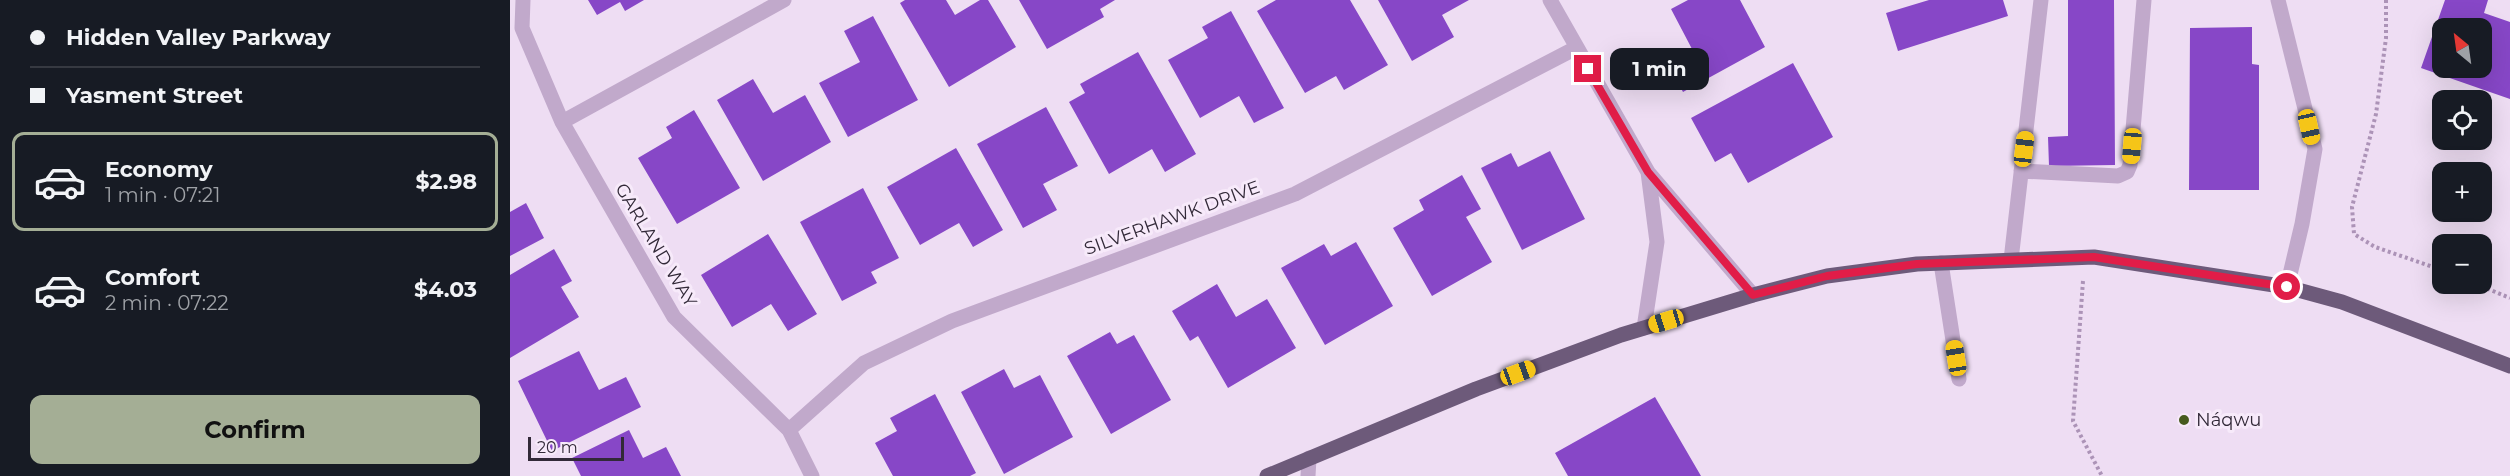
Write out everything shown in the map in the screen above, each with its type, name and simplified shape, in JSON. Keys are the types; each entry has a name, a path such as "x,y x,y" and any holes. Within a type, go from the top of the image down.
{"main road":[{"path":"1267,476 1476,389 1644,328 1753,295 1827,276 1917,264 2094,257 2287,287 2342,302 2510,366"}],"street":[{"name":"GARLAND WAY","path":"523,0 522,28 562,122 674,316 789,430 812,476"},
{"path":"562,122 784,0"},
{"path":"1550,0 1648,172 1753,295"},
{"path":"2011,260 2041,0"},
{"path":"2021,171 2118,176 2127,172 2130,165 2144,0"},
{"path":"2278,0 2314,149 2302,224 2287,287"},
{"name":"SILVERHAWK DRIVE","path":"789,430 864,363 952,321 1295,194 1576,48"},
{"path":"1644,328 1657,242 1648,172"},
{"path":"1941,263 1959,379"},
{"path":"1308,476 1309,458"}],"path":[{"path":"2386,0 2386,38 2376,114 2352,207 2354,234 2375,247 2432,267"},
{"path":"2083,279 2073,421 2102,476"},
{"path":"2492,291 2510,298"}],"building":[{"path":"588,0 644,0 625,11 620,2 597,15"},
{"path":"905,0 946,0 955,15 980,0 988,0 1016,47 949,87 900,3"},
{"path":"1019,0 1115,0 1100,9 1104,17 1047,49"},
{"path":"1276,0 1350,0 1388,65 1344,90 1336,76 1305,93 1257,11"},
{"path":"1378,0 1469,0 1442,15 1454,37 1412,61"},
{"path":"1688,0 1740,0 1765,47 1683,92 1667,62 1692,49 1671,9"},
{"path":"1929,0 2003,0 2008,16 1898,51 1886,13"},
{"path":"2068,0 2114,0 2115,165 2049,166 2048,137 2068,136"},
{"path":"2445,0 2488,0 2484,13 2510,22 2510,99 2492,93 2492,90 2484,90 2450,78 2492,78 2492,18 2439,18"},
{"path":"1231,11 1284,108 1254,123 1239,96 1200,118 1168,60 1208,38 1202,27"},
{"path":"873,16 918,100 848,137 819,83 860,62 844,31"},
{"path":"2252,27 2252,64 2259,65 2259,190 2189,190 2190,28"},
{"path":"2432,37 2432,72 2421,68"},
{"path":"1138,52 1196,154 1165,172 1152,149 1109,174 1069,102 1085,93 1080,84"},
{"path":"1793,63 1833,137 1748,183 1731,153 1715,162 1691,118"},
{"path":"753,79 773,113 805,95 831,142 763,181 717,100"},
{"path":"1046,107 1078,166 1043,184 1057,210 1023,228 977,144"},
{"path":"694,110 740,188 677,224 638,158 672,138 666,127"},
{"path":"956,148 1003,230 973,247 959,223 920,245 887,187"},
{"path":"1550,151 1585,219 1522,250 1481,168 1511,153 1518,167"},
{"path":"1462,175 1481,209 1466,217 1492,262 1432,296 1393,228 1424,210 1419,200"},
{"path":"863,188 899,258 871,272 877,283 842,301 800,222"},
{"path":"526,203 544,238 510,256 510,212"},
{"path":"768,234 817,314 788,331 771,304 732,327 701,275"},
{"path":"1356,242 1393,306 1325,345 1281,268 1324,244 1331,256"},
{"path":"554,249 572,281 561,287 579,317 510,358 510,275"},
{"path":"1217,284 1236,317 1267,299 1296,348 1228,388 1198,336 1190,341 1172,311"},
{"path":"1110,332 1117,344 1134,335 1171,400 1111,434 1067,356"},
{"path":"579,351 599,390 626,377 641,407 552,451 518,381"},
{"path":"1004,369 1014,388 1040,375 1073,437 1004,474 961,392"},
{"path":"935,394 976,473 970,476 893,476 875,443 897,431 890,418"},
{"path":"1655,397 1701,476 1568,476 1555,453"},
{"path":"629,430 643,458 666,447 681,476 581,476 572,458"}],"place":[{"name":"Náqwu","path":"2184,420"}],"route":[{"path":"1588,69 1648,172 1753,295 1827,276 1917,264 2094,257 2287,287"}]}
